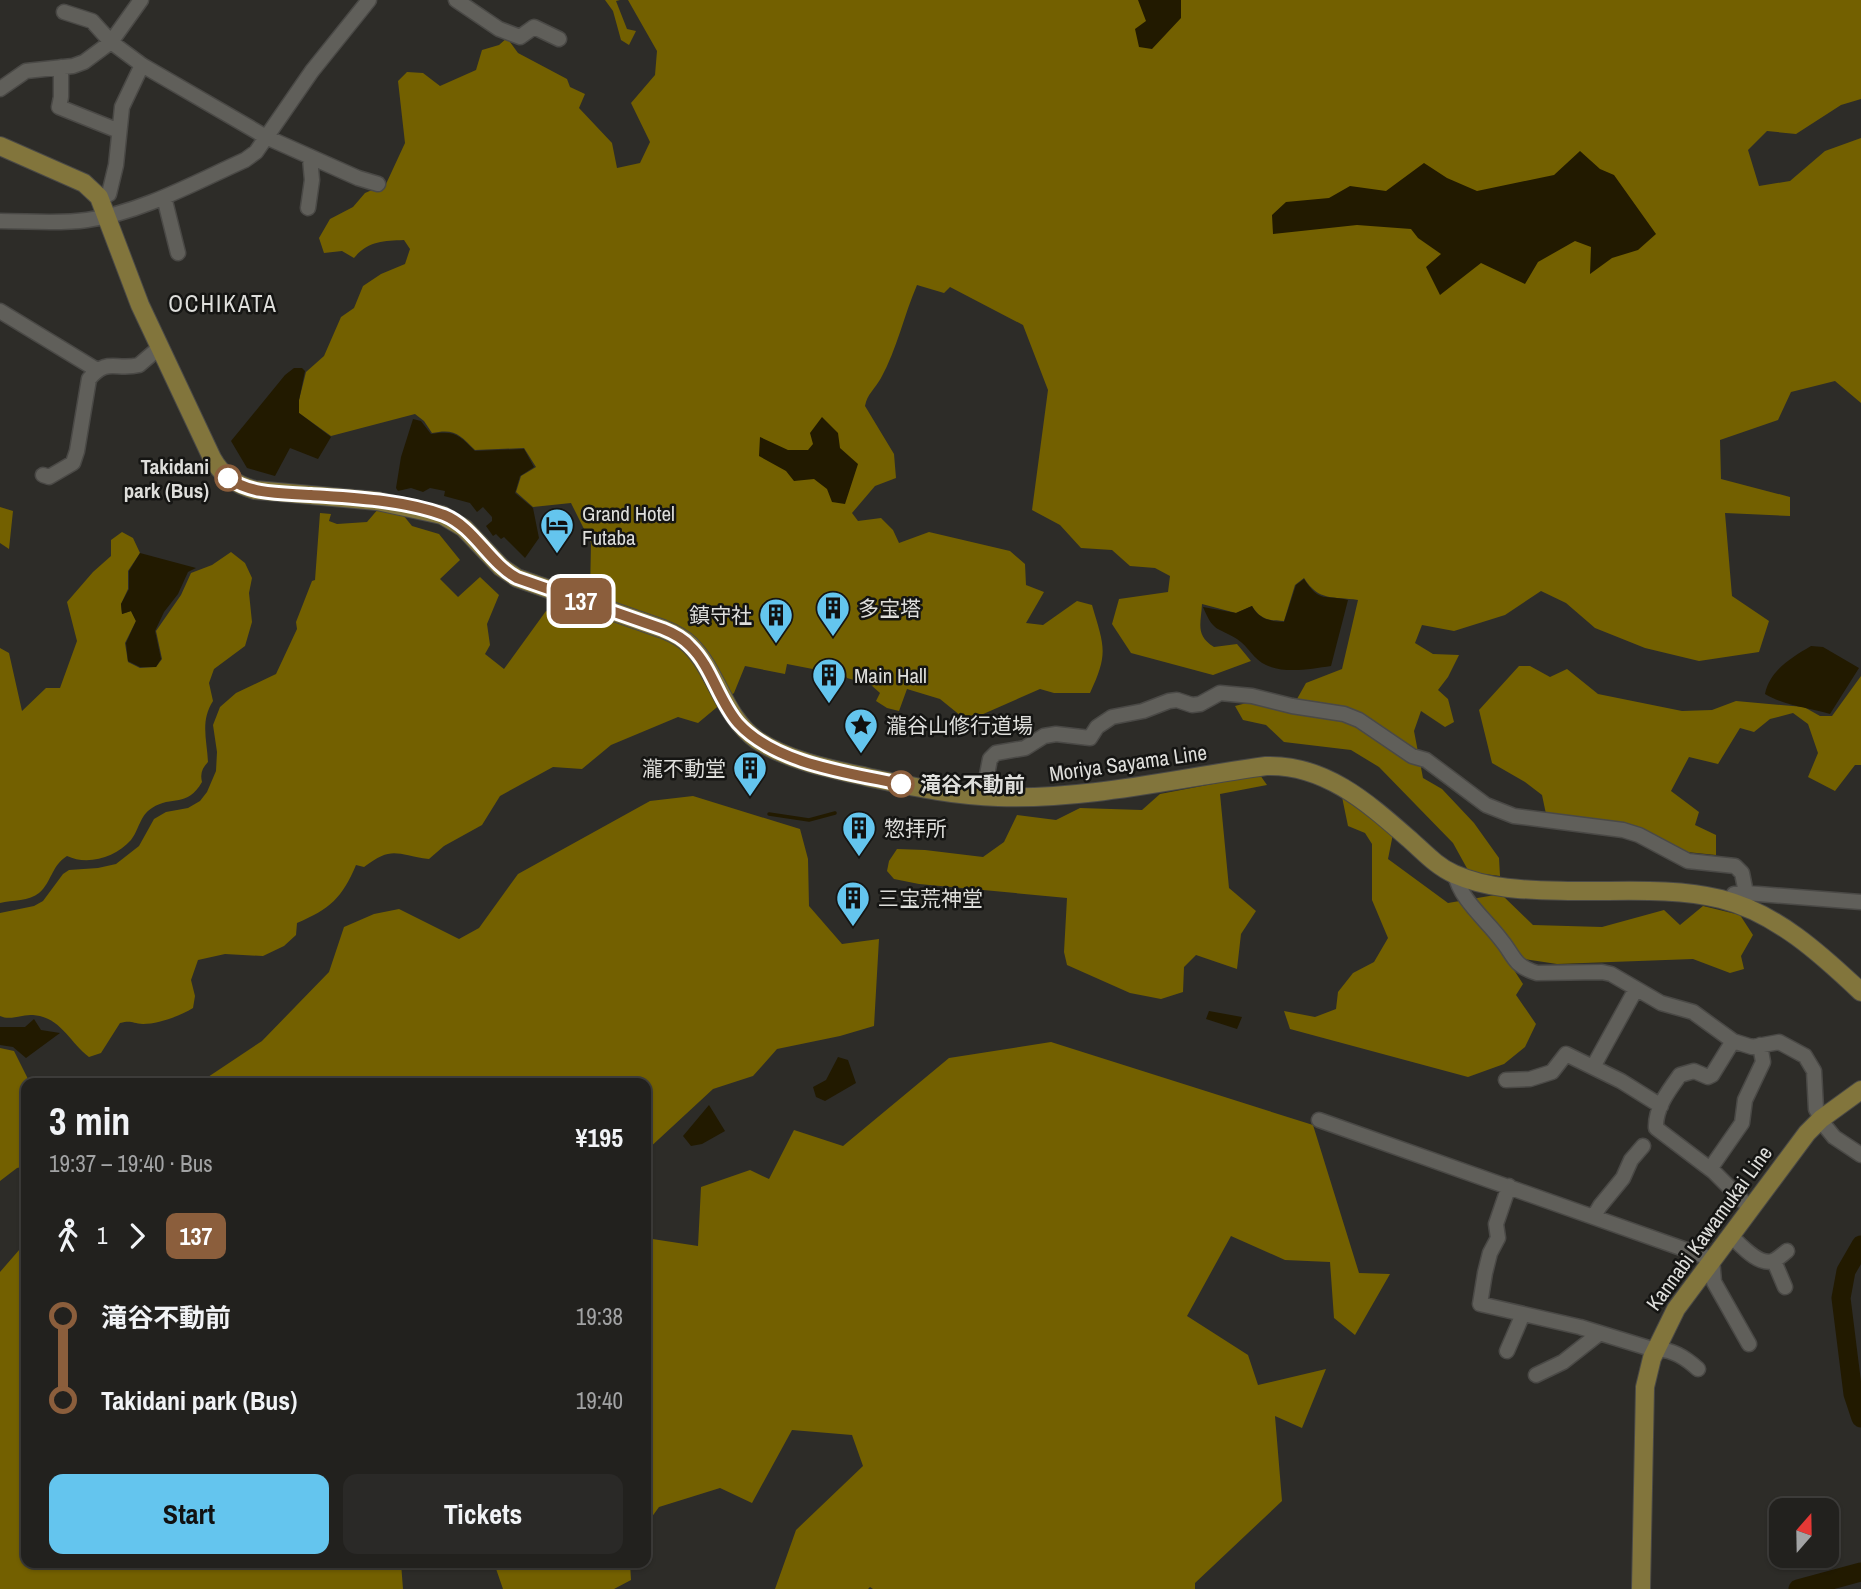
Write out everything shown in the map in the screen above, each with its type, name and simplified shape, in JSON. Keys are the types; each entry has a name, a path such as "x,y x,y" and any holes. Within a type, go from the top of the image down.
{"main road":[{"path":"0,146 84,183 100,198"},
{"name":"Moriya Sayama Line","path":"100,198 127,275 212,458 224,475 238,484 263,491 377,501 442,515 464,528 501,567 517,578 679,637 690,645 698,656 738,723 766,745 801,760 851,773 946,793 983,796 1061,796 1266,766 1286,766 1306,771 1346,788 1432,860 1455,874 1478,883 1523,890 1672,893 1729,902 1774,922 1797,936 1861,992"},
{"name":"Kannabi Kawamukai Line","path":"1641,1589 1645,1387 1655,1350 1676,1309 1807,1133 1861,1090"}],"street":[{"path":"0,89 26,71 84,62 111,42 141,0"},
{"path":"0,221 85,220 107,217 164,197 245,160 256,152 312,71 369,0"},
{"path":"456,0 499,29 520,37 534,27 559,39"},
{"path":"64,12 92,21 111,42 142,65 266,137 310,158 378,184"},
{"path":"100,198 109,194 122,107 142,65"},
{"path":"61,67 59,107 119,131"},
{"path":"307,208 312,180 310,158"},
{"path":"164,197 178,253"},
{"path":"0,311 97,370"},
{"path":"43,475 49,477 73,463 89,379 97,370 107,365 139,365 160,347"},
{"path":"983,796 990,759 996,752 1025,748 1044,736 1056,734 1090,738 1097,727 1112,717 1143,711 1169,701 1177,700 1192,705 1200,704 1220,693 1252,696 1292,706 1335,712 1359,720 1412,756 1426,760 1471,795 1500,812 1623,831 1639,835 1688,860 1735,866 1742,873 1746,893"},
{"path":"1455,874 1457,883 1467,898 1517,962 1528,970 1602,972 1618,978 1661,1003 1693,1012 1733,1041 1752,1047 1779,1042 1791,1047 1810,1062 1815,1080 1816,1109 1822,1119 1835,1137 1861,1155"},
{"path":"1729,902 1734,894 1746,893 1861,902"},
{"path":"1593,1067 1636,989"},
{"path":"1733,1041 1712,1075 1708,1077 1693,1071 1680,1075 1656,1119 1657,1128 1710,1169 1750,1208"},
{"path":"1710,1169 1742,1123 1745,1100 1763,1062 1760,1045"},
{"path":"1506,1080 1530,1079 1552,1072 1566,1054 1621,1081 1661,1106"},
{"path":"1319,1120 1712,1259 1714,1282 1749,1344"},
{"path":"1594,1216 1643,1146"},
{"path":"1509,1186 1496,1224 1498,1238 1485,1273 1480,1304 1600,1333 1655,1350 1662,1349 1682,1357 1698,1369"},
{"path":"1730,1235 1758,1258 1774,1261 1787,1251"},
{"path":"1774,1261 1785,1287"},
{"path":"1507,1351 1522,1314"},
{"path":"1536,1375 1563,1362 1600,1333"}],"shaded area":[{"path":"605,0 620,0 616,1 627,29 636,31 629,45 621,40 613,11"},
{"path":"628,0 1861,0 1861,99 1841,105 1796,134 1767,131 1748,150 1759,186 1790,181 1825,151 1861,138 1861,403 1835,381 1791,392 1778,420 1720,440 1721,479 1790,497 1790,516 1725,513 1732,596 1769,621 1759,652 1699,661 1645,648 1595,628 1566,603 1541,591 1505,615 1454,631 1422,625 1415,643 1433,654 1459,655 1438,690 1448,699 1454,722 1445,727 1421,711 1414,731 1423,778 1442,789 1474,823 1499,858 1500,876 1469,872 1453,843 1379,767 1351,750 1284,742 1266,725 1243,720 1235,706 1254,701 1279,708 1297,699 1306,683 1342,669 1358,600 1321,594 1304,578 1295,585 1284,621 1265,618 1252,606 1236,613 1202,604 1200,628 1208,643 1214,647 1237,644 1251,661 1213,675 1131,653 1112,624 1119,599 1168,592 1170,576 1155,568 1130,566 1112,550 1081,548 1060,525 1032,510 1048,390 1023,325 950,287 944,293 917,285 892,355 865,406 894,454 896,478 875,486 852,513 858,521 881,518 893,530 899,543 929,532 1010,551 1025,564 1026,585 1044,592 1026,623 1043,625 1077,601 1092,605 1103,649 1100,668 1090,693 1054,693 1040,689 981,715 961,716 940,699 907,689 899,711 887,708 876,701 880,693 871,685 847,678 842,670 831,668 823,671 787,664 785,674 745,666 734,693 698,723 678,717 611,745 582,769 553,767 500,796 482,825 444,846 429,859 395,853 382,856 364,867 356,865 346,886 334,901 318,913 297,923 296,935 284,946 263,956 225,954 198,960 191,980 195,996 193,1008 155,1023 120,1023 101,1053 89,1057 58,1025 43,1017 0,1016 0,913 34,906 43,901 69,870 116,864 139,846 154,819 166,812 188,808 200,801 216,771 217,752 213,725 220,707 236,693 276,674 297,629 296,622 312,581 315,580 320,513 331,514 329,521 337,524 367,522 379,508 399,510 412,526 439,534 460,560 440,579 458,597 480,577 499,595 487,624 490,645 485,654 504,669 546,611 575,621 590,594 591,543 571,503 533,507 516,492 521,476 536,467 524,448 475,450 452,432 432,433 415,414 331,436 299,413 299,400 306,372 324,356 341,317 354,308 363,286 381,274 405,264 410,249 404,240 383,242 370,245 354,258 342,251 324,253 319,238 330,219 353,207 365,193 386,184 405,143 398,81 407,72 423,73 440,86 476,70 482,50 499,45 507,38 518,53 567,79 570,87 585,94 579,108 612,143 617,168 640,163 650,142 631,103 655,75 657,51"},
{"path":"1138,0 1181,0 1181,18 1152,49 1139,47 1135,29 1146,21"},
{"path":"1580,151 1600,169 1614,175 1656,234 1638,250 1612,258 1590,274 1591,247 1575,241 1538,262 1525,284 1481,263 1440,295 1426,267 1441,254 1418,238 1411,229 1357,225 1273,234 1272,215 1286,202 1329,198 1350,186 1386,191 1424,163 1447,178 1477,191 1554,175"},
{"path":"294,368 302,368 305,371 299,413 331,437 318,459 290,448 275,476 247,468 231,441 285,375"},
{"path":"822,417 838,433 840,448 858,464 845,504 832,502 827,489 814,479 794,481 786,471 759,456 760,437 788,450 808,450 813,444 810,433"},
{"path":"413,419 421,421 431,434 456,435 475,451 524,449 534,467 520,476 515,493 533,508 539,538 525,558 504,537 501,539 496,534 493,536 486,526 492,521 492,517 483,507 477,512 470,503 444,496 445,491 430,488 423,492 411,488 398,491 396,488 401,457"},
{"path":"0,507 13,511 9,549 0,543"},
{"path":"122,532 133,538 140,553 128,571 128,589 121,604 122,614 131,611 136,621 125,643 128,662 140,668 156,667 162,659 156,631 181,595 191,573 212,565 231,552 245,563 252,578 249,593 252,622 245,646 214,669 209,683 213,701 205,723 208,762 202,771 202,782 191,795 159,804 148,811 131,840 118,851 93,860 67,856 35,896 0,903 0,648 9,653 22,711 46,688 60,688 77,641 67,602 111,556 111,540"},
{"path":"140,553 196,568 188,572 155,631 161,659 156,667 140,667 128,661 126,643 136,621 131,611 122,614 121,604 129,589 129,571"},
{"path":"1304,579 1314,592 1323,597 1348,600 1331,666 1290,670 1266,665 1241,642 1216,628 1203,607 1236,613 1252,606 1265,618 1284,622 1296,585"},
{"path":"1811,646 1823,647 1859,668 1830,714 1788,704 1765,694 1776,671"},
{"path":"1519,666 1530,666 1550,677 1567,669 1598,694 1682,711 1712,710 1736,701 1804,707 1820,716 1832,716 1861,676 1861,765 1855,765 1835,791 1808,777 1818,753 1808,724 1793,713 1770,719 1754,732 1740,728 1718,764 1689,757 1671,791 1699,812 1695,825 1716,835 1716,855 1687,852 1631,827 1546,814 1542,795 1492,763 1479,710"},
{"path":"1260,775 1267,785 1220,794 1229,888 1256,911 1241,934 1237,969 1196,955 1184,967 1183,992 1161,999 1130,993 1067,965 1064,952 1067,898 919,884 894,879 887,871 889,861 897,849 983,857 1004,842 1017,815 1056,820 1080,808 1142,810 1160,794"},
{"path":"693,796 800,829 808,859 809,906 842,944 879,939 874,1026 777,1049 753,1076 713,1089 651,1146 651,1078 206,1078 262,1041 329,972 344,927 374,914 399,909 459,939 479,928 518,874 650,801"},
{"path":"1342,797 1364,810 1393,834 1388,859 1448,903 1501,894 1533,925 1602,927 1664,910 1680,925 1703,906 1740,915 1753,935 1741,956 1744,969 1730,973 1693,959 1557,964 1524,959 1514,970 1523,984 1516,995 1536,1024 1525,1047 1504,1064 1468,1077 1290,1029 1284,1011 1315,1017 1336,1009 1338,992 1353,973 1374,962 1388,938 1372,900 1372,844 1365,833 1348,826"},
{"path":"1209,1011 1242,1017 1237,1029 1206,1019"},
{"path":"34,1019 41,1030 60,1033 26,1058 13,1047 0,1045 0,1027 25,1027"},
{"path":"1051,1042 1313,1125 1359,1273 1390,1274 1355,1335 1334,1318 1330,1262 1285,1260 1231,1236 1187,1316 1248,1355 1258,1385 1326,1369 1302,1428 1275,1416 1282,1501 1195,1583 1195,1589 775,1589 796,1530 863,1466 852,1435 792,1430 752,1503 720,1488 659,1507 651,1518 651,1239 698,1246 701,1187 750,1170 769,1179 794,1130 843,1146 949,1058"},
{"path":"0,1048 14,1051 28,1078 21,1078 21,1167 0,1181"},
{"path":"838,1057 848,1060 856,1083 825,1101 816,1097 813,1087 826,1080"},
{"path":"709,1105 725,1131 702,1144 691,1146 683,1136"},
{"path":"21,1248 21,1568 401,1568 403,1589 0,1589 0,1272"},
{"path":"496,1568 630,1568 631,1580 614,1589 503,1589"}],"waterway":[{"path":"769,814 809,820 835,813"},
{"path":"1861,1245 1846,1271 1841,1298 1853,1394 1861,1418"},
{"path":"1798,1589 1861,1572"}],"bus line":[{"name":"137","path":"228,478 255,490 377,501 449,517 464,528 509,574 524,582 663,629 679,637 690,645 698,656 738,723 766,745 801,760 901,784"}],"place":[{"name":"Takidani park (Bus)","path":"228,478"},
{"name":"Grand Hotel Futaba","path":"557,555"},
{"name":"多宝塔","path":"833,638"},
{"name":"鎮守社","path":"776,645"},
{"name":"Main Hall","path":"829,705"},
{"name":"瀧谷山修行道場","path":"861,755"},
{"name":"滝谷不動前","path":"901,784"},
{"name":"瀧不動堂","path":"750,798"},
{"name":"惣拝所","path":"859,858"},
{"name":"三宝荒神堂","path":"853,928"}],"district":[{"name":"OCHIKATA","path":"223,303"}]}
